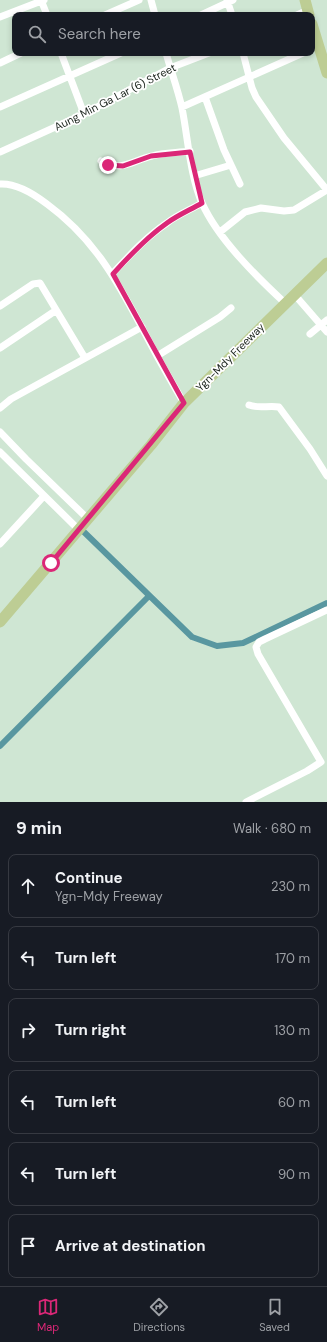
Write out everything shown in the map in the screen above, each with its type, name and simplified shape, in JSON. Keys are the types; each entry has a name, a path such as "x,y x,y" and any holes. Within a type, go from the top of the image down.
{"main road":[{"path":"316,47 327,73"},
{"name":"Ygn-Mdy Freeway","path":"0,622 79,530 184,403 327,263"}],"street":[{"path":"12,12 42,0 46,12"},
{"path":"112,12 139,0"},
{"path":"151,0 154,12"},
{"path":"207,12 229,1 231,12"},
{"path":"0,17 12,12"},
{"path":"0,63 15,56"},
{"path":"62,56 84,114"},
{"path":"0,107 115,56"},
{"path":"167,56 182,107 194,176 202,203 220,232 249,269 285,303"},
{"name":"Aung Min Ga Lar (6) Street","path":"0,152 84,114 170,68 201,56"},
{"path":"220,232 246,212 261,208 284,211 294,210 327,190 256,97 249,78 244,56"},
{"path":"182,107 297,56"},
{"path":"205,97 231,165 240,184"},
{"path":"101,161 108,165 123,166 151,156 190,152"},
{"path":"194,176 231,165"},
{"path":"0,184 8,184 35,195 53,208 90,243 113,274 184,403"},
{"path":"113,274 138,247 168,222 202,203"},
{"path":"0,306 38,283 43,288 55,311 85,358"},
{"path":"294,294 327,332"},
{"path":"157,356 231,308"},
{"path":"0,348 55,311"},
{"path":"310,334 327,320"},
{"path":"0,408 11,399 142,327"},
{"path":"250,405 254,407 280,407 327,476"},
{"path":"0,432 88,519"},
{"path":"0,452 79,530"},
{"path":"0,544 44,496"},
{"path":"246,802 307,771 321,762 258,654 256,647 259,642 327,610"}],"waterway":[{"path":"84,532 192,637 217,646 243,643 327,603"},
{"path":"0,746 149,596"}],"route":[{"path":"51,563 151,445 184,403 113,274 138,247 168,222 202,203 194,176 190,152 159,154 123,166 108,165"}]}
